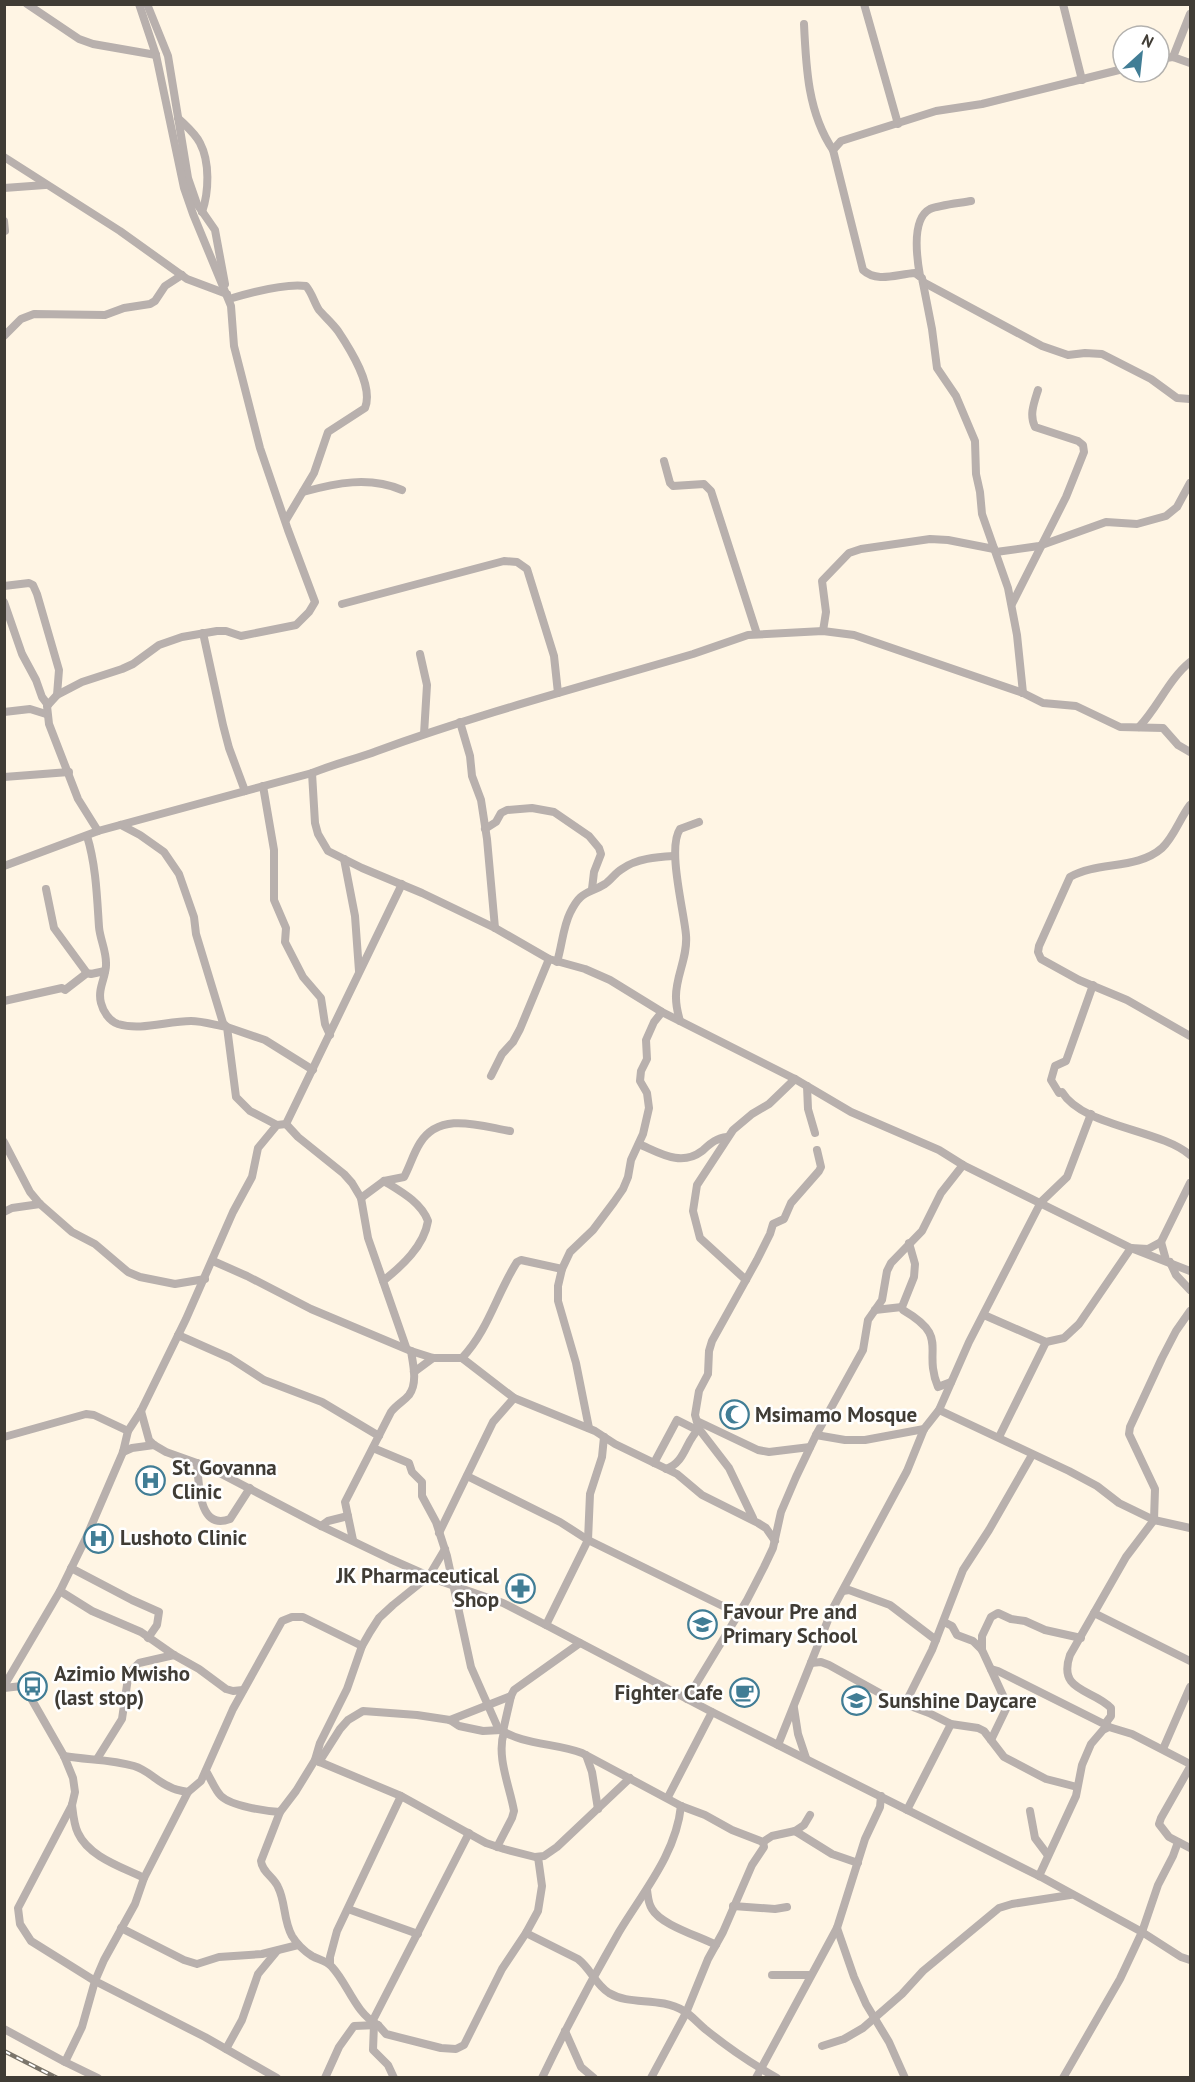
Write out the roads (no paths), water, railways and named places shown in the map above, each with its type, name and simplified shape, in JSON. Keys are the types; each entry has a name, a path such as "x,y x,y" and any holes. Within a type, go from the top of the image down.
{"street":[{"path":"27,4 79,39 93,44 156,56"},
{"path":"139,4 156,56 184,188 227,294"},
{"path":"98,831 78,799 46,714 48,705 57,695 82,682 133,664 159,645 182,637 226,631 241,636 296,625 315,602 260,448 234,346 217,235 195,201 188,178 168,56 147,4"},
{"path":"864,4 897,124"},
{"path":"1063,4 1082,80"},
{"path":"1191,14 1173,57 1191,63"},
{"path":"804,24 808,87 820,128 833,150 863,270 870,276 879,278 915,273 921,279 1042,346 1068,355 1085,352 1102,354 1151,379 1177,398 1191,399"},
{"path":"833,150 842,141 936,111 982,104 1111,72"},
{"path":"178,118 193,132 204,151 207,170 206,202 202,212"},
{"path":"4,157 120,231 182,276 227,294 306,286 320,312 338,332 359,366 365,384 366,405 328,432 314,473 286,520"},
{"path":"4,188 45,185"},
{"path":"971,201 931,208 924,215 916,238 937,368 956,396 975,441 976,474 982,514 1008,588 1017,635 1023,693"},
{"path":"4,221 5,231"},
{"path":"4,336 21,319 34,314 105,315 124,308 150,304 165,286 182,276"},
{"path":"1011,606 1039,546 1066,497 1084,452 1083,445 1078,441 1035,427 1032,421 1032,411 1038,390"},
{"path":"664,461 670,483 673,486 704,484 711,491 758,634"},
{"path":"303,492 336,483 365,482 402,490"},
{"path":"823,631 826,612 822,581 849,553 861,549 930,539 948,540 995,551 1039,546 1106,522 1137,524 1166,516 1177,507 1191,483"},
{"path":"342,604 504,561 517,562 527,569 545,624 554,656 558,693"},
{"path":"4,586 25,583 33,585 60,670 57,695"},
{"path":"4,602 22,654 48,705"},
{"path":"4,866 98,831 312,773 460,722 693,654 725,641 758,634 823,631 854,635 1023,693 1042,703 1076,706 1120,728 1163,728 1178,745 1191,752"},
{"path":"203,633 229,748 245,791"},
{"path":"420,654 427,686 423,734"},
{"path":"1139,728 1154,711 1176,676 1191,662"},
{"path":"4,712 27,709 46,714"},
{"path":"460,722 470,753 472,776 480,794 495,928"},
{"path":"4,777 69,772"},
{"path":"312,773 313,812 318,834 328,851 495,928 553,961 602,976 662,1012 795,1079 851,1112 939,1150 963,1165 1131,1248 1191,1271"},
{"path":"263,786 274,850 274,900 286,928 285,942 303,977 321,998 325,1024 330,1035"},
{"path":"1191,806 1165,846 1156,852 1136,861 1073,875 1068,880 1039,946 1041,959 1054,968 1151,1012 1191,1036"},
{"path":"485,829 496,822 501,813 507,810 532,808 554,812 589,836 599,848 601,856 594,872 592,889"},
{"path":"680,1021 675,997 686,954 686,938 675,855 676,839 680,829 699,822"},
{"path":"121,825 164,852 179,874 194,917 196,934 218,1008 227,1027 236,1097 250,1111 281,1124 344,1174 360,1198 368,1238 414,1372 408,1396 396,1404 345,1502 353,1540"},
{"path":"87,836 99,903 101,939 106,957 105,971 100,984 101,1004 111,1020 117,1023 144,1025 191,1021 227,1027 265,1040 313,1070"},
{"path":"491,1076 502,1054 513,1042 520,1029 565,937 566,922 571,911 584,893 606,883 627,865 675,855"},
{"path":"344,859 355,916 359,973"},
{"path":"4,1687 71,1568 123,1452 128,1431 141,1411 213,1261 233,1212 252,1177 258,1148 281,1124 313,1070 402,884"},
{"path":"46,889 54,928 87,973"},
{"path":"4,1001 62,988 65,990 87,973 105,971"},
{"path":"1094,985 1066,1061 1054,1066 1051,1080 1059,1093 1062,1092 1067,1099 1091,1114 1174,1146 1190,1155"},
{"path":"589,1428 576,1363 558,1301 558,1286 562,1269 570,1252 593,1230 623,1189 631,1160 643,1134 649,1101 640,1081 641,1071 647,1059 646,1040 654,1022 662,1012"},
{"path":"746,1280 700,1238 693,1211 697,1185 727,1137 738,1125 769,1104 795,1079"},
{"path":"807,1086 808,1109 815,1133"},
{"path":"777,1745 832,1610 907,1471 924,1429 939,1410 1007,1265 1041,1202 1067,1177 1091,1114"},
{"path":"360,1198 384,1181 404,1177 423,1139 444,1124 460,1122 510,1131"},
{"path":"639,1144 681,1160 694,1156 717,1139 727,1137"},
{"path":"4,1142 30,1192 40,1204 72,1232 95,1244 128,1272 140,1277 175,1284 205,1278"},
{"path":"754,1520 729,1467 698,1426 696,1406 699,1391 708,1374 708,1351 711,1341 768,1240 773,1224 784,1219 791,1203 819,1171 821,1167 817,1150"},
{"path":"687,1699 739,1614 764,1567 775,1541 781,1512 810,1447 860,1357 868,1320 882,1300 887,1270 909,1243 922,1232 941,1193 963,1165"},
{"path":"383,1281 410,1256 420,1241 428,1221 423,1210 410,1197 384,1181"},
{"path":"1131,1248 1148,1249 1161,1242 1191,1184"},
{"path":"4,1212 12,1208 40,1204"},
{"path":"1161,1242 1176,1275 1191,1290"},
{"path":"902,1307 914,1277 915,1264 909,1243"},
{"path":"984,1315 1046,1342 1064,1338 1079,1324 1131,1248"},
{"path":"462,1358 481,1332 517,1262 521,1260 562,1269"},
{"path":"213,1261 344,1324 408,1349 433,1358 462,1358 514,1398 589,1428 677,1474 702,1495 766,1528 775,1541"},
{"path":"875,1310 902,1307 929,1329 933,1347 934,1377 938,1387 951,1382"},
{"path":"1039,1876 1047,1854 1076,1796 1082,1765 1091,1744 1107,1726 1110,1716 1111,1708 1103,1701 1076,1687 1070,1681 1067,1665 1070,1655 1126,1557 1154,1520 1155,1489 1129,1434 1130,1427 1174,1335 1191,1311"},
{"path":"178,1335 230,1358 264,1380 322,1402 379,1436"},
{"path":"999,1437 1046,1342"},
{"path":"414,1372 433,1358"},
{"path":"439,1533 493,1422 514,1398"},
{"path":"939,1410 1097,1486 1119,1503 1154,1520 1191,1528"},
{"path":"141,1411 146,1434 154,1445"},
{"path":"4,1437 86,1414 94,1415 128,1431"},
{"path":"654,1463 677,1420 758,1450 769,1452 810,1447"},
{"path":"666,1469 680,1460 698,1426"},
{"path":"816,1436 864,1440 924,1429"},
{"path":"546,1625 588,1540 590,1494 602,1457 604,1437"},
{"path":"123,1452 132,1448 154,1445 250,1488 321,1526 429,1576 503,1603 712,1712 1039,1876 1191,1960"},
{"path":"373,1448 409,1463 412,1472 422,1482 422,1496 432,1512 445,1549 471,1667 497,1726 503,1731"},
{"path":"904,1704 944,1622 963,1570 1032,1455"},
{"path":"197,1463 204,1510 210,1518 223,1521 230,1519 250,1488"},
{"path":"466,1476 560,1522 588,1540 739,1614"},
{"path":"321,1526 328,1521 348,1516"},
{"path":"317,1761 320,1743 347,1689 362,1646 379,1618 429,1576 445,1549"},
{"path":"71,1568 159,1612 157,1624 148,1638"},
{"path":"843,1591 849,1590 890,1605 936,1640"},
{"path":"60,1591 92,1611 131,1626 199,1669 225,1689 243,1690"},
{"path":"982,1650 982,1636 991,1617 998,1613 1045,1630 1081,1638"},
{"path":"1094,1613 1191,1661"},
{"path":"65,2062 82,2027 95,1982 135,1904 144,1878 188,1792 201,1781 206,1772 243,1690 282,1621 298,1616 308,1619 362,1646"},
{"path":"944,1622 952,1626 957,1635 973,1641 982,1650 1006,1702 1006,1709 991,1740"},
{"path":"497,1847 514,1811 502,1743 511,1696 519,1685 580,1643"},
{"path":"97,1758 122,1719 128,1678 132,1670 139,1663 174,1655"},
{"path":"811,1663 821,1662 829,1665 885,1696 951,1724 978,1728 984,1731 1004,1757 1046,1779 1077,1787"},
{"path":"4,1667 13,1671"},
{"path":"991,1669 1107,1726 1132,1734 1191,1765 1159,1824 1164,1833 1191,1848"},
{"path":"4,1687 22,1686 28,1693 64,1756 73,1778 75,1792 72,1805 18,1908 20,1924 32,1941 95,1982 226,2049 277,2078"},
{"path":"1163,1749 1191,1687"},
{"path":"450,1720 511,1696"},
{"path":"794,1708 798,1734 806,1758"},
{"path":"538,1857 542,1887 538,1911 502,1969 476,2024 462,2047 456,2049 441,2048 386,2034 350,1995 330,1964 309,1954 298,1945 285,1922 281,1894 276,1882 262,1865 262,1857 280,1812 340,1729 348,1720 363,1711 450,1720 459,1726 483,1731 503,1731 523,1738 567,1747 668,1797 681,1806 763,1842"},
{"path":"668,1797 712,1712"},
{"path":"908,1810 951,1724"},
{"path":"586,1755 592,1772 598,1809"},
{"path":"64,1756 81,1759 97,1758 133,1766 147,1771 171,1788 188,1792"},
{"path":"317,1761 401,1796 497,1847 538,1857 544,1856 557,1847 630,1778"},
{"path":"206,1772 220,1795 226,1800 235,1804 280,1812"},
{"path":"330,1964 337,1931 401,1796"},
{"path":"756,2078 837,1928 868,1832 880,1807 881,1796"},
{"path":"72,1805 78,1834 91,1849 144,1878"},
{"path":"542,2078 593,1978 675,1836 681,1806"},
{"path":"1030,1811 1035,1838 1047,1854"},
{"path":"763,1842 772,1836 795,1831 804,1825 810,1815"},
{"path":"795,1831 832,1854 858,1863"},
{"path":"394,2078 385,2060 373,2050 375,2023 470,1833"},
{"path":"651,2078 686,2013 708,1959 752,1865 764,1847 763,1842"},
{"path":"1063,2078 1120,1980 1178,1842"},
{"path":"647,1888 649,1904 656,1915 716,1945"},
{"path":"822,2046 844,2039 874,2019 923,1971 999,1908 1070,1895"},
{"path":"733,1906 775,1909 787,1907"},
{"path":"348,1909 418,1934"},
{"path":"121,1928 184,1960 197,1964 219,1957 262,1954 298,1945"},
{"path":"837,1928 854,1977 874,2019 889,2042 905,2078"},
{"path":"526,1933 578,1959 585,1964 602,1988 619,1997 660,2001 686,2013 760,2069 777,2078"},
{"path":"226,2049 242,2020 258,1974 277,1951"},
{"path":"772,1975 810,1976"},
{"path":"325,2078 339,2047 354,2026 375,2023"},
{"path":"4,2029 98,2078"},
{"path":"565,2031 581,2067 594,2078"}],"railway":[{"path":"4,2051 57,2078"}],"place":[{"name":"Msimamo Mosque","path":"734,1415"},
{"name":"St. Govanna Clinic","path":"151,1480"},
{"name":"Lushoto Clinic","path":"99,1538"},
{"name":"JK Pharmaceutical Shop","path":"520,1588"},
{"name":"Favour Pre and Primary School","path":"702,1624"},
{"name":"Azimio Mwisho (last stop)","path":"33,1686"},
{"name":"Fighter Cafe","path":"744,1693"},
{"name":"Sunshine Daycare","path":"857,1701"}]}
